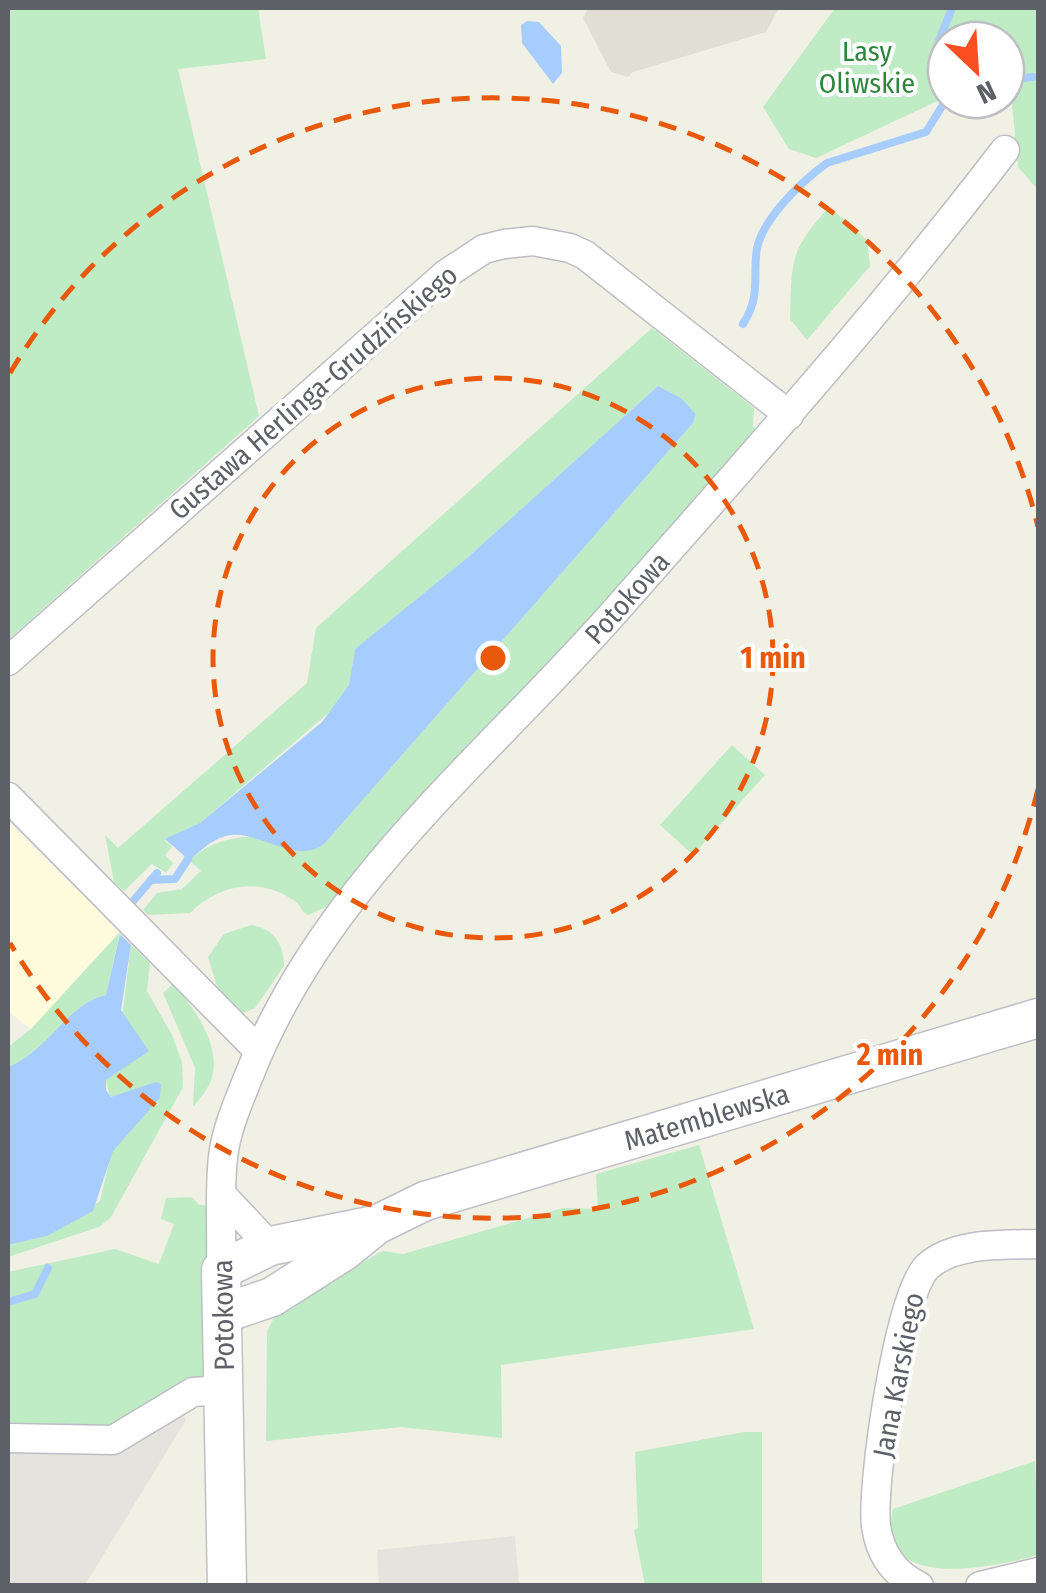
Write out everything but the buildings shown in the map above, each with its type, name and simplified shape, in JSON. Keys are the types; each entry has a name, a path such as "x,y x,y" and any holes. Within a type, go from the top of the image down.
{"street":[{"name":"Potokowa","path":"227,1586 222,1195 228,1133 258,1050 310,950 346,904 789,415 879,311 1005,150"},
{"name":"Gustawa Herlinga-Grudzińskiego","path":"8,661 446,274 484,249 533,242 585,255 789,415"},
{"path":"8,796 258,1050"},
{"name":"Matemblewska","path":"222,1314 272,1296 344,1252 376,1225 424,1201 1038,1018"},
{"path":"222,1195 270,1246"},
{"name":"Matemblewska","path":"222,1270 270,1246 376,1225"},
{"name":"Jana Karskiego","path":"918,1586 892,1568 876,1525 886,1417 911,1293 930,1264 948,1253 1038,1244"},
{"path":"8,1438 113,1440 193,1392 224,1390"},
{"path":"980,1586 1038,1572"}],"shaded area":[{"path":"588,8 779,8 766,32 633,72 628,77 611,72 583,18"},
{"path":"8,822 120,932 31,1029 8,1011"},
{"path":"179,1408 186,1420 85,1585 8,1586 8,1447"},
{"path":"515,1536 519,1585 379,1585 377,1550"}],"green space":[{"path":"8,8 258,8 266,59 178,69 259,416 8,640"},
{"name":"Lasy Oliwskie","path":"835,8 1038,8 1038,190 1018,167 1014,120 1026,120 1026,20 926,20 926,106 816,158 789,149 763,107"},
{"path":"829,207 867,240 870,266 807,340 790,319 793,270 806,235"},
{"path":"652,328 754,408 753,426 758,431 631,577 326,907 308,915 280,893 252,886 226,890 190,913 148,915 143,910 157,893 182,889 201,871 189,860 221,842 254,837 325,843 693,423 696,414 681,398 658,386 467,558 355,649 349,685 339,704 200,823 165,840 172,847 165,855 173,863 166,873 152,864 124,891 114,882 105,835 118,848 307,683 316,628"},
{"path":"732,745 765,775 693,855 660,825"},
{"path":"251,925 276,938 284,966 255,1008 243,1013 219,993 208,957 224,934"},
{"path":"120,932 106,995 80,1008 23,1059 8,1067 8,1047 31,1029"},
{"path":"131,945 150,963 147,991 172,1035 182,1062 183,1087 111,1217 99,1227 8,1257 8,1245 47,1236 100,1201 112,1151 160,1098 110,1097 106,1080 115,1073"},
{"path":"173,984 197,1015 213,1054 211,1080 193,1107 195,1068 163,993"},
{"path":"699,1145 754,1329 501,1365 502,1438 401,1427 266,1441 267,1331 276,1314 382,1251 403,1254 563,1208 598,1209 596,1174"},
{"path":"192,1197 199,1205 212,1205 211,1375 199,1376 128,1421 101,1431 8,1428 8,1272 115,1249 159,1264 174,1224 161,1219 166,1198"},
{"path":"762,1432 762,1585 645,1585 634,1530 638,1528 635,1452"},
{"path":"1035,1461 1038,1555 992,1565 940,1568 918,1564 901,1553 892,1536 893,1509"}],"water":[{"path":"539,22 561,46 562,73 553,84 522,43 521,25"},
{"path":"658,386 681,398 696,414 693,423 325,843 303,851 231,835 214,841 189,860 165,839 200,823 322,722 349,685 355,649 467,558"},
{"path":"120,934 131,945 121,1010 149,1051 106,1080 106,1090 111,1097 156,1082 161,1084 160,1098 113,1151 93,1211 47,1236 8,1245 8,1067 36,1049 80,1008 106,995"}],"waterway":[{"path":"947,20 952,8"},
{"path":"1026,78 1033,77"},
{"path":"743,324 754,299 758,243 783,204 827,163 926,132 934,120"},
{"path":"151,880 175,879 188,859"},
{"path":"134,900 157,873"},
{"path":"8,1302 35,1294 48,1268"}]}
